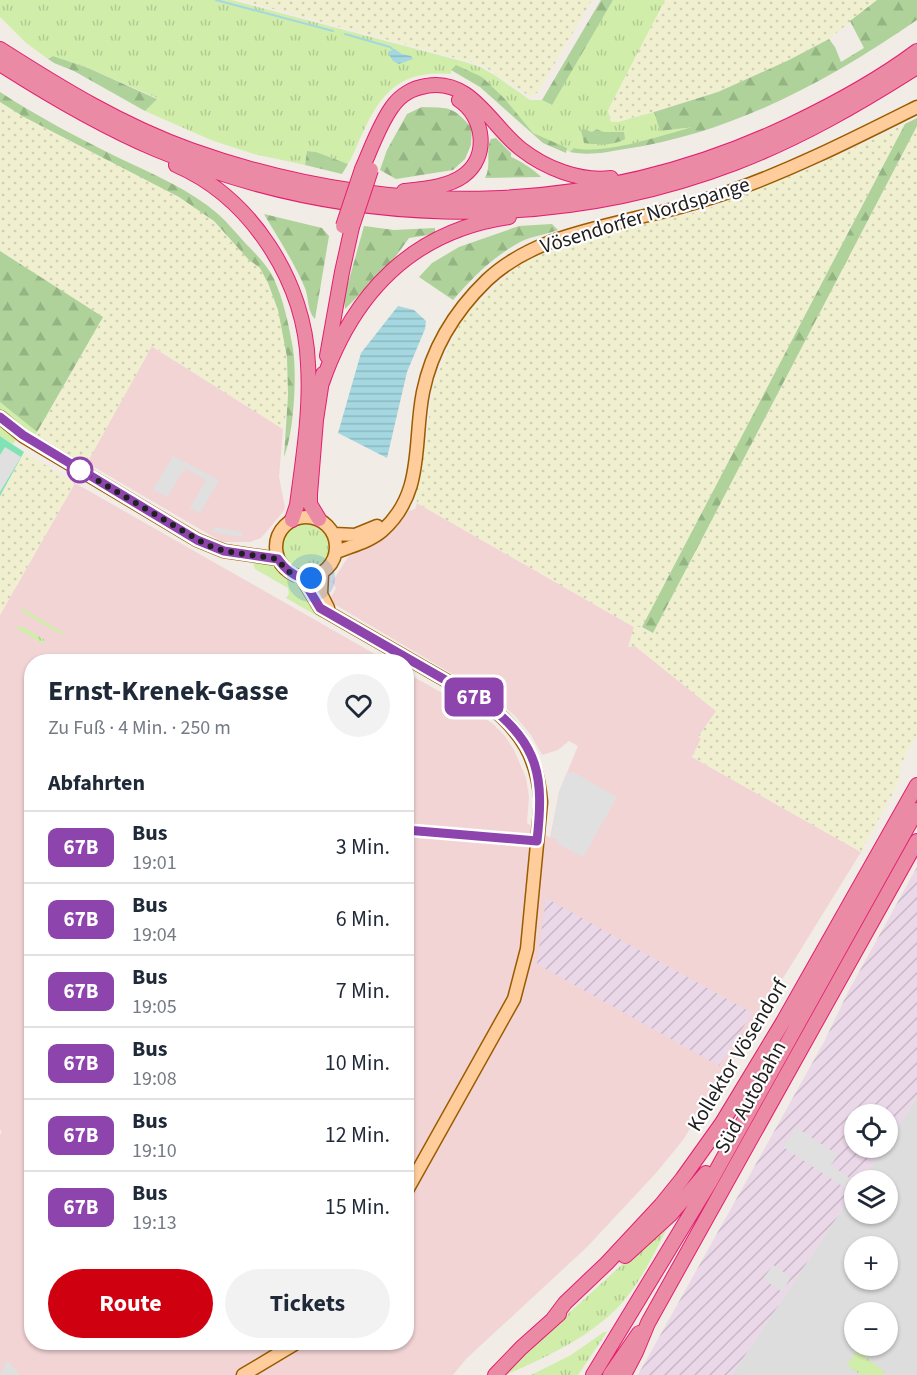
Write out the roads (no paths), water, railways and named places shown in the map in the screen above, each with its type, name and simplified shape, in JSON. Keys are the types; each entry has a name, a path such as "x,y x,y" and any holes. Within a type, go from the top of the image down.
{"highway":[{"path":"0,49 86,102 126,122 189,149 241,167 296,181 372,194 432,198 521,197 583,190 707,160 753,143 828,107 870,83 917,51"},
{"path":"0,64 80,113 155,149 237,179 292,194 343,203 431,211 479,212 559,207"},
{"path":"322,383 331,356 362,302 406,259 433,242 466,227 665,185 735,163 838,116 917,66"},
{"path":"292,520 297,505 307,416 333,269 367,170 393,106 403,95 417,87 434,84 451,86 466,93 507,137 536,160 575,176 596,178 655,174"},
{"path":"367,170 394,120 409,102 420,96 434,93 448,95 461,101 478,121 481,136 480,151 474,165 465,175 452,182 434,187 407,191 384,190 372,194"},
{"path":"155,149 171,163 212,186 239,209 260,232 276,257 290,283 306,340 309,365 307,416"},
{"path":"319,519 310,504 309,494 316,420 348,227"},
{"name":"Kollektor Vösendorf","path":"553,1319 661,1205 716,1132 783,1022 917,785"},
{"name":"Süd Autobahn","path":"741,1126 917,810"},
{"name":"Süd Autobahn","path":"624,1375 648,1323 917,841"},
{"path":"495,1375 553,1319 567,1309 671,1214 702,1179 741,1126"},
{"path":"593,1375 651,1281 741,1126"},
{"path":"610,1375 631,1343 648,1323"}],"main road":[{"name":"Vösendorfer Nordspange","path":"337,552 382,531 399,512 406,499 415,469 422,398 433,358 457,314 473,294 496,272 522,255 551,241 693,204 747,186 795,166 917,107"},
{"path":"0,417 23,435 197,540 224,551 278,559"},
{"path":"302,517 319,519 328,525 334,534 337,552 334,561 322,574 302,578 284,568 278,559 276,541 285,526 292,520 302,517"},
{"name":"Vösendorfer Nordspange","path":"334,534 355,535 391,519"},
{"path":"242,553 276,541"},
{"path":"322,574 320,588 322,599 334,616"},
{"path":"302,578 320,608 400,654"},
{"path":"414,662 487,704 514,729 524,742 536,768 541,802 527,949 514,999 414,1178"},
{"path":"243,1375 285,1350"}],"water":[{"path":"394,49 413,59 399,64 393,61 388,53"},
{"path":"398,306 414,310 426,321 425,329 407,372 387,458 338,433 361,353"}],"waterway":[{"path":"216,0 333,31"},
{"path":"345,34 390,47 393,50"}]}
